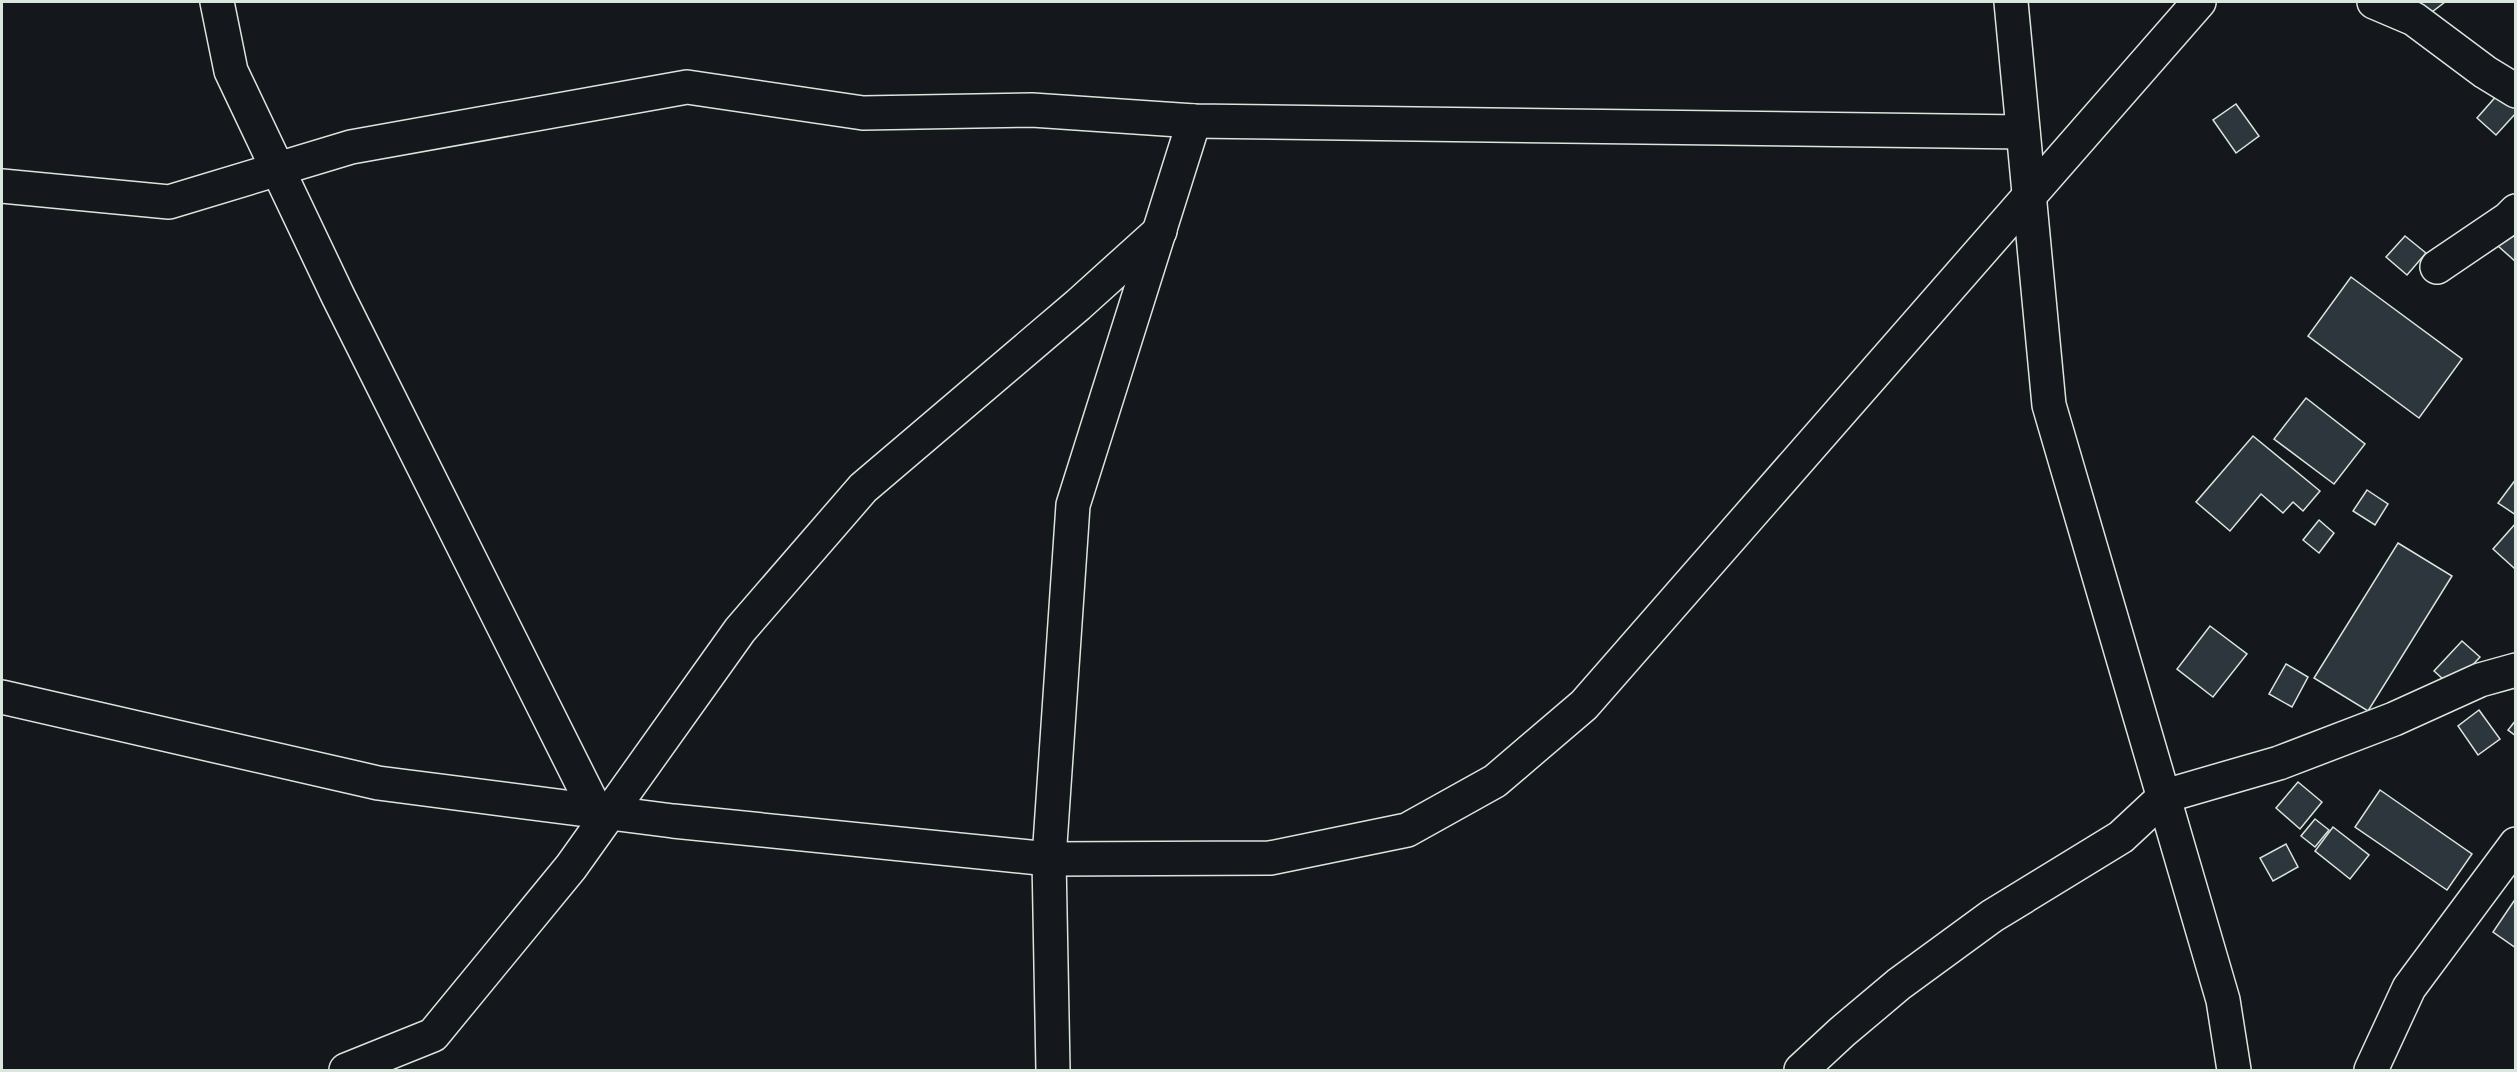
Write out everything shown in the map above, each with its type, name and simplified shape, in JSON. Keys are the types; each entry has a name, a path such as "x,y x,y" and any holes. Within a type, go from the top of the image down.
{"street":[{"path":"217,2 231,71 338,296 603,812"},
{"path":"2011,2 2049,405 2223,1000 2234,1071"},
{"path":"2,696 378,783 603,812 1049,859 1270,858 1407,830 1495,781 1584,705 2199,2"},
{"path":"2374,2 2414,19 2516,92"},
{"path":"2,186 169,202 351,147 687,87 863,113 1032,110 1194,121 2024,132"},
{"path":"1053,1071 1049,859 1073,506 1194,121"},
{"path":"2437,267 2508,219 2516,211"},
{"path":"346,1071 434,1035 571,867 603,812 740,630 862,488 1078,305 1160,231"},
{"path":"1801,1071 1842,1032 1899,984 1992,916 2121,837 2165,796 2279,763 2394,720 2480,680 2516,670"},
{"path":"2371,1071 2409,988 2516,844"}],"building":[{"path":"2416,2 2445,2 2428,15"},
{"path":"2499,93 2516,107 2516,113 2496,135 2477,118"},
{"path":"2236,104 2259,136 2236,153 2213,120"},
{"path":"2516,228 2516,262 2498,246"},
{"path":"2405,236 2426,253 2407,275 2386,257"},
{"path":"2351,277 2462,359 2419,418 2308,336"},
{"path":"2306,398 2365,444 2334,484 2274,439"},
{"path":"2253,436 2320,491 2303,511 2293,502 2283,513 2261,494 2230,531 2196,502"},
{"path":"2516,479 2516,515 2498,503"},
{"path":"2367,490 2388,504 2375,525 2353,511"},
{"path":"2319,520 2334,533 2319,553 2303,540"},
{"path":"2516,523 2516,566 2514,568 2493,549"},
{"path":"2398,543 2452,576 2368,711 2314,678"},
{"path":"2210,626 2247,654 2213,697 2177,669"},
{"path":"2462,641 2480,657 2452,687 2434,671"},
{"path":"2286,664 2308,677 2292,707 2269,694"},
{"path":"2479,710 2500,739 2478,755 2458,726"},
{"path":"2516,720 2516,736 2508,730"},
{"path":"2298,782 2322,802 2300,829 2276,808"},
{"path":"2380,790 2472,854 2447,890 2355,827"},
{"path":"2315,819 2329,830 2315,847 2301,836"},
{"path":"2333,827 2369,855 2350,879 2315,851"},
{"path":"2286,844 2298,867 2273,881 2260,858"},
{"path":"2516,898 2516,948 2493,932"}]}
